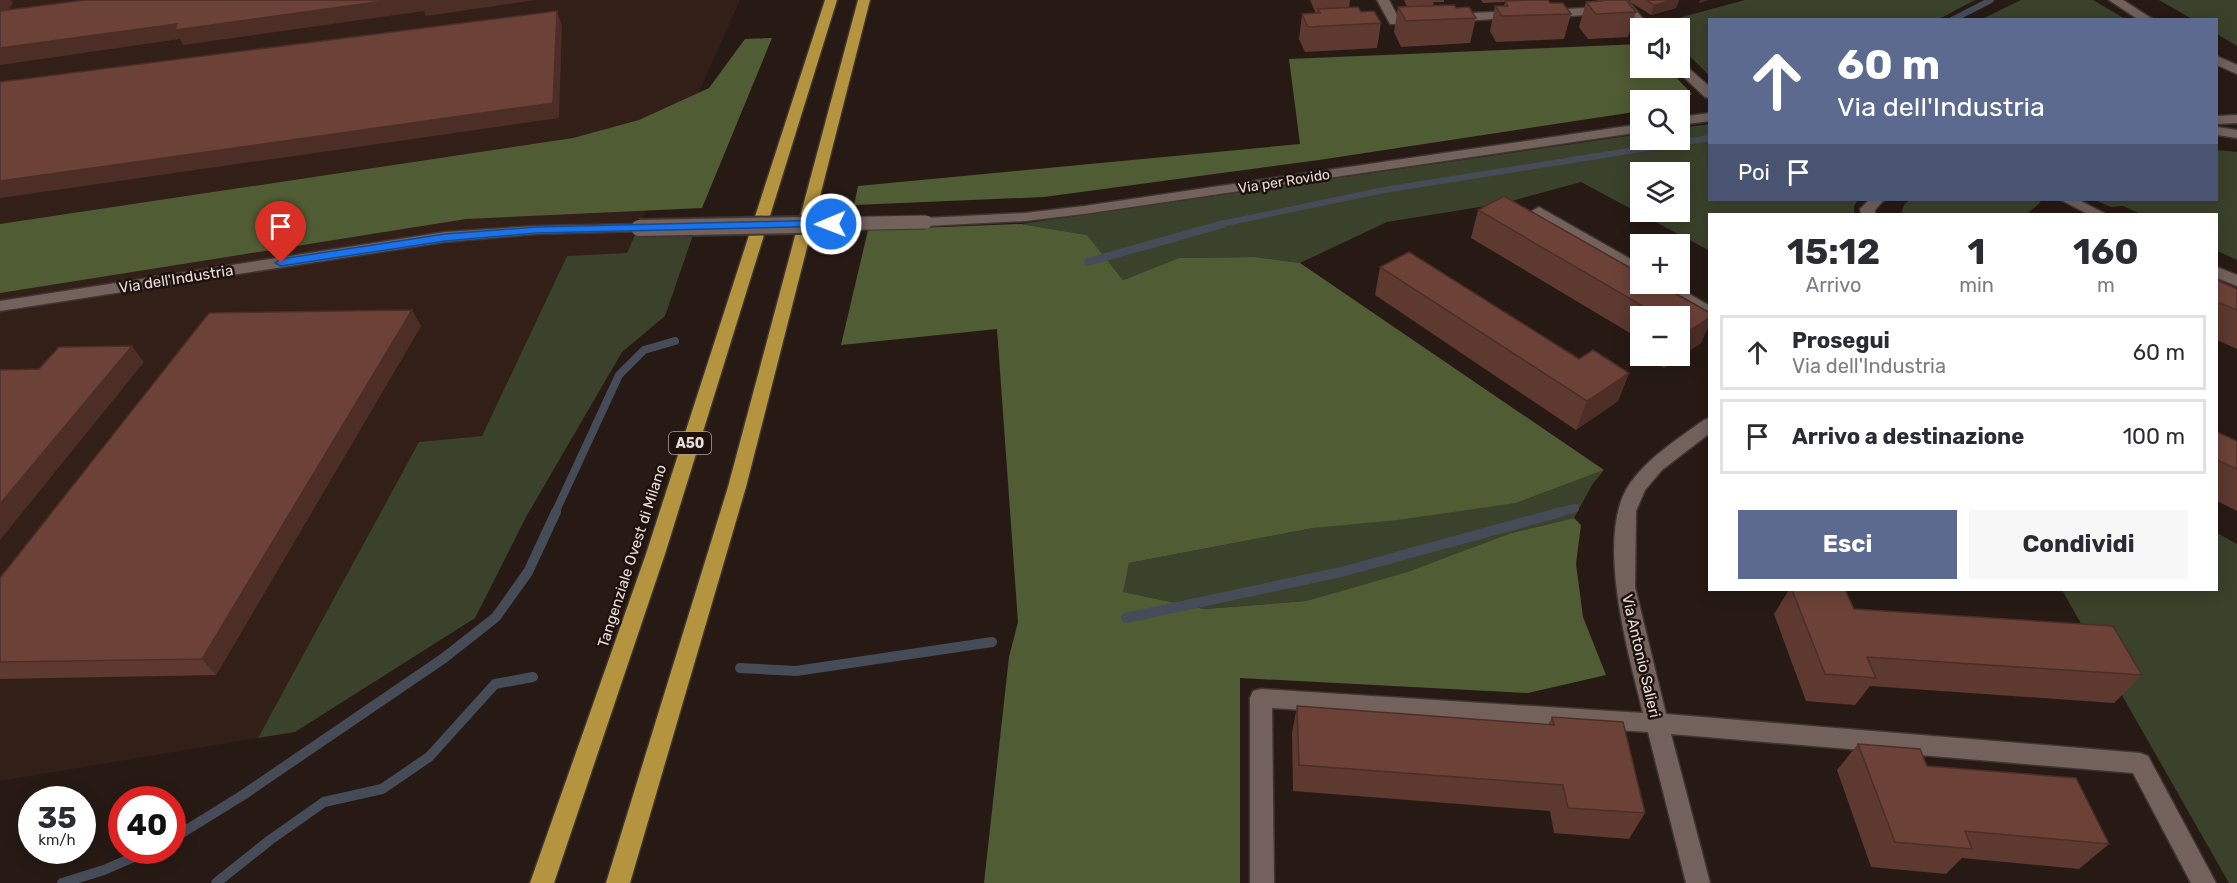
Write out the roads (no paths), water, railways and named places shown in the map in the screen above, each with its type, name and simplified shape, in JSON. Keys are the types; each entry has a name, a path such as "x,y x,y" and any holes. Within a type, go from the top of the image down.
{"highway":[{"name":"Tangenziale Ovest di Milano","path":"542,883 568,812 676,487 831,0"},
{"path":"618,883 737,487 864,0"}],"street":[{"path":"1383,0 1394,21 1630,10"},
{"path":"1621,0 1637,18"},
{"path":"2115,0 2145,18"},
{"path":"2219,62 2237,70"},
{"path":"2219,62 2237,78"},
{"path":"1690,77 1708,92"},
{"path":"1690,120 1708,117"},
{"path":"2218,120 2237,119"},
{"name":"Via per Rovido","path":"639,228 926,222 1025,217 1630,130"},
{"path":"2218,131 2237,134"},
{"path":"2218,139 2237,141"},
{"path":"1868,213 1867,209 1876,201"},
{"path":"2070,201 2097,213"},
{"path":"1539,211 1630,265"},
{"name":"Via dell'Industria","path":"0,306 445,237 536,230 639,228"},
{"path":"2218,272 2237,281"},
{"path":"1678,294 1708,312"},
{"name":"Via Antonio Salieri","path":"1698,883 1625,587 1626,511 1637,487 1656,465 1708,426"},
{"path":"1262,883 1261,698 1746,729 2140,763 2204,883"}],"waterway":[{"path":"1956,18 1991,0"},
{"path":"1216,225 1384,190 1708,138"},
{"path":"1088,262 1223,224"},
{"path":"555,513 619,375 644,350 675,341"},
{"path":"1555,513 1575,508"},
{"path":"186,830 243,795 444,658 496,617 528,572 556,512"},
{"path":"1126,618 1341,572 1561,512"},
{"path":"740,668 796,671 992,642"},
{"path":"216,883 270,840 324,802 382,789 429,757 495,684 533,677"},
{"path":"62,883 118,864"}]}
